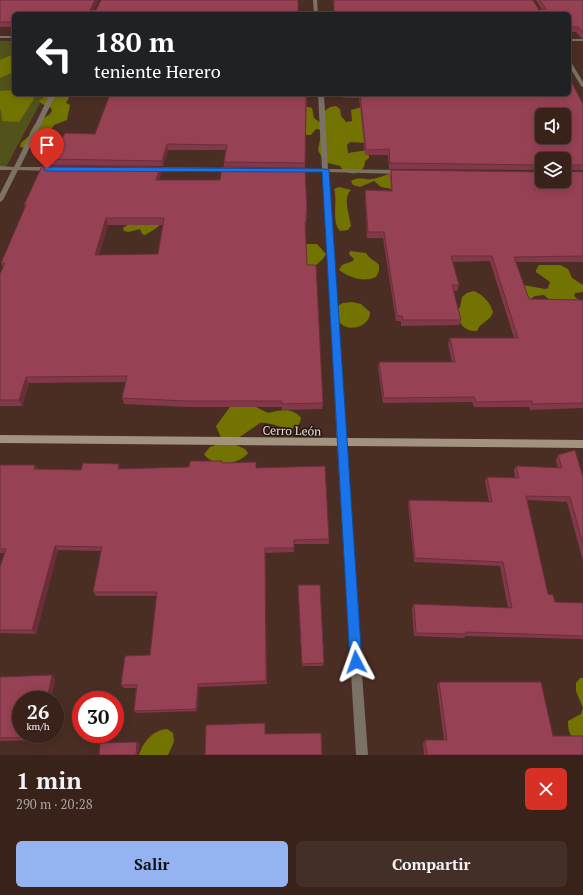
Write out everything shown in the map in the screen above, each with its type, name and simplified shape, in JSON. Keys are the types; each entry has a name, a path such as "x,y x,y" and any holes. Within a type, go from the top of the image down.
{"street":[{"path":"315,0 316,12"},
{"path":"0,36 12,37"},
{"path":"571,40 583,40"},
{"path":"571,65 583,86"},
{"path":"0,200 52,96"},
{"path":"321,96 341,443 362,755"},
{"path":"0,168 56,169"},
{"path":"143,169 238,170"},
{"path":"286,170 411,172"},
{"name":"Cerro León","path":"0,439 583,444"}],"shaded area":[{"path":"0,41 12,41 12,96 44,96 6,167 0,167"},
{"path":"12,55 12,73 0,78 0,60"},
{"path":"12,90 12,96 33,96 34,99 19,122 2,121 0,110 0,91"},
{"path":"45,96 70,96 66,103 70,105 67,120 54,125 51,130 49,142 34,148 20,147 21,143 30,135 29,134 35,124 52,111 51,108 39,101"},
{"path":"299,105 312,108 314,118 322,124 322,113 330,107 336,106 340,109 341,116 346,122 352,121 351,110 362,107 367,143 350,142 347,145 348,153 368,150 369,158 365,161 362,170 351,173 343,170 340,166 324,162 318,150 322,130 316,129 311,135 304,135"},
{"path":"394,173 392,189 381,187 374,181 360,187 353,185 351,181 359,178 369,179"},
{"path":"339,187 351,190 348,193 347,207 351,226 348,230 340,231 337,227 335,217 334,189"},
{"path":"132,222 160,225 145,235 142,234 140,229 128,232 124,231 123,228"},
{"path":"306,244 317,244 326,254 315,266 317,271 315,274 305,262"},
{"path":"350,251 366,253 379,265 379,271 376,277 371,279 361,279 347,275 339,270 342,265 353,261 354,259 349,254"},
{"path":"539,265 560,265 568,269 572,278 583,285 583,292 575,293 574,296 580,301 557,307 544,295 535,296 529,300 514,286 523,285 545,289 548,288 550,282 536,272"},
{"path":"474,291 486,299 493,312 490,318 478,328 477,331 472,331 465,328 459,320 456,312 460,307 462,297 467,293"},
{"path":"352,302 361,304 370,312 367,321 354,328 344,326 340,323 338,320 336,307 343,303"},
{"path":"230,407 256,407 268,413 286,410 294,412 301,418 299,424 295,428 284,428 271,424 260,423 231,443 245,449 248,453 244,457 232,462 220,463 213,461 204,454 210,447 220,443 221,438 216,426"},
{"path":"580,678 583,678 583,708 576,691 576,683"},
{"path":"583,708 583,742 571,735 568,721 581,714"},
{"path":"167,729 173,733 174,742 168,755 139,755 146,741 153,734"}],"building":[{"path":"0,0 95,0 90,10 96,10 101,0 298,0 298,12 12,12 12,22 0,22"},
{"path":"334,0 533,0 539,10 546,9 540,0 583,0 583,32 578,27 571,27 571,12 334,12"},
{"path":"571,81 583,104 583,165 571,165 571,152 535,152 535,165 390,163 389,149 366,150 360,96 571,96"},
{"path":"109,96 306,96 305,163 224,162 227,145 167,144 162,161 45,159 53,142 60,142 65,133 95,134"},
{"path":"42,166 160,167 156,180 220,180 222,167 305,168 307,265 316,265 323,403 282,404 282,401 186,401 122,398 127,376 26,377 19,400 0,400 0,274 5,263 1,263 26,205 24,205","holes":["106,218 164,218 158,254 95,255"]},
{"path":"391,170 535,172 535,188 571,188 571,171 583,172 583,256 514,257 529,299 583,300 583,403 533,404 532,401 476,402 474,397 384,398 379,362 455,362 450,338 518,338 492,256 451,256 459,285 452,285 461,320 403,320 402,316 397,316 384,232 368,232 365,190 392,191"},
{"path":"575,450 583,477 583,544 570,497 526,496 548,594 553,595 555,602 583,603 583,636 466,632 466,634 416,633 414,604 512,608 503,562 415,558 409,500 492,502 487,477 519,478 516,466 562,468 558,455"},
{"path":"190,461 222,461 222,463 256,462 256,468 325,466 329,539 294,540 294,548 265,548 266,681 198,684 196,709 134,711 137,685 121,685 125,656 150,655 157,592 93,592 102,547 55,546 32,630 0,630 0,567 6,549 0,549 0,465 35,465 34,469 81,470 83,463 119,464 118,469 189,467"},
{"path":"298,585 320,585 324,663 302,664"},
{"path":"52,675 49,691 12,691 12,738 0,738 0,677"},
{"path":"439,682 541,682 553,736 583,736 583,755 427,755 425,740 447,740"},
{"path":"265,723 265,734 321,733 322,755 205,755 206,725"},
{"path":"137,742 136,755 99,755 100,743"}],"route":[{"path":"47,169 326,170 341,443 356,662"}]}
